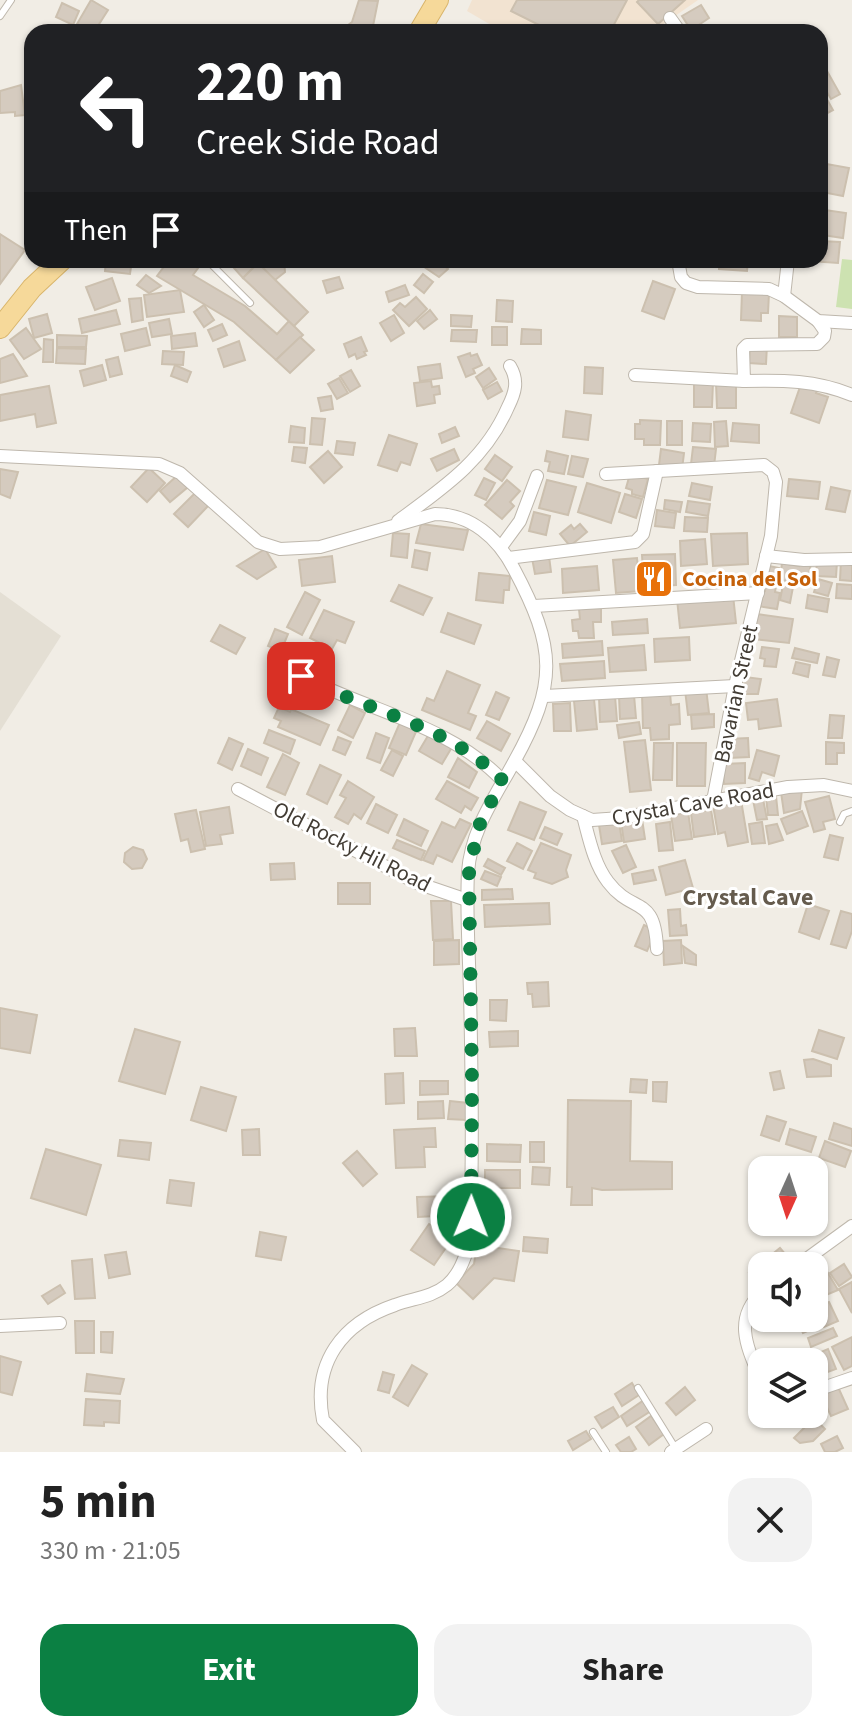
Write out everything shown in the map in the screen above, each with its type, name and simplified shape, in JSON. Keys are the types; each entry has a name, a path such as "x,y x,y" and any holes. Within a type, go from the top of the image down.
{"main road":[{"path":"424,24 438,0"},
{"path":"0,328 32,288 53,268"}],"street":[{"path":"670,18 674,24"},
{"path":"679,268 681,277 692,285 769,289 818,321 825,331 817,344 747,345 743,349 742,360 744,381"},
{"path":"784,296 787,268"},
{"path":"818,321 852,323"},
{"path":"392,526 452,482 488,444 504,418 515,391 515,374 510,366"},
{"path":"635,375 807,381 832,386 852,395"},
{"path":"0,456 169,467 180,473 258,542 280,549 320,547 435,514 450,514 483,529 504,552 534,606 546,644 545,696 515,761 480,824 472,846 467,900 472,1083 470,1242 462,1266 447,1285 427,1297 396,1304 369,1315 342,1338 329,1355 321,1392 323,1420 355,1452"},
{"name":"Bavarian Street","path":"606,474 764,465 769,467 776,482 771,536 735,686 713,801"},
{"path":"504,552 635,542 643,534 657,471"},
{"path":"504,552 537,476"},
{"path":"766,556 804,560 852,559"},
{"path":"534,606 758,593"},
{"path":"301,676 441,737 486,764 502,780"},
{"path":"545,696 735,686"},
{"name":"Crystal Cave Road","path":"515,761 550,796 592,820 621,818 810,785 852,791"},
{"name":"Old Rocky Hil Road","path":"238,789 417,883 467,900"},
{"path":"583,816 599,866 609,884 651,915 657,931 657,949"},
{"path":"816,1252 852,1226"},
{"path":"748,1308 744,1326 749,1348"},
{"path":"0,1326 60,1323"},
{"path":"828,1386 852,1378"},
{"path":"673,1450 706,1429"}],"lane":[{"path":"0,16 11,0"},
{"path":"215,268 250,303"},
{"path":"840,822 844,814 852,811"},
{"path":"638,1388 673,1450"},
{"path":"593,1432 606,1452"}],"shaded area":[{"path":"472,0 698,0 664,24 489,24 467,11"},
{"path":"0,592 61,636 0,731"}],"green space":[{"path":"842,259 852,260 852,309 836,307"}],"building":[{"path":"91,0 108,10 99,24 77,24"},
{"path":"359,0 378,1 373,24 349,24"},
{"path":"517,0 627,0 614,24 537,24 511,11"},
{"path":"685,0 658,24 637,2"},
{"path":"62,3 79,11 73,24 56,17"},
{"path":"701,5 709,18 700,24 687,24 682,16"},
{"path":"828,73 840,94 831,99 828,94"},
{"path":"21,85 24,115 0,113 0,91"},
{"path":"828,164 849,168 843,196 828,193"},
{"path":"828,210 846,213 843,238 828,236"},
{"path":"0,234 24,251 0,284"},
{"path":"828,241 840,242 838,263 828,262"},
{"path":"105,268 131,268 130,274 105,271"},
{"path":"163,268 198,268 193,275 245,306 277,334 289,321 303,335 276,360 234,322 157,276"},
{"path":"234,268 253,268 243,278"},
{"path":"253,268 263,268 308,312 294,326 243,278"},
{"path":"285,268 285,272 275,280 263,269"},
{"path":"426,268 448,269 439,277"},
{"path":"719,268 747,268 747,271"},
{"path":"423,274 433,282 424,293 414,285"},
{"path":"146,275 161,286 149,293 137,285"},
{"path":"339,277 343,288 327,293 323,281"},
{"path":"112,278 120,301 95,310 86,287"},
{"path":"653,281 675,289 664,319 642,311"},
{"path":"405,285 409,295 389,302 386,292"},
{"path":"180,290 184,312 147,317 144,295"},
{"path":"742,292 769,293 768,313 761,313 761,321 741,320"},
{"path":"416,297 427,309 409,326 393,310 400,303 405,307"},
{"path":"141,298 143,320 132,322 129,299"},
{"path":"497,300 513,301 512,322 496,321"},
{"path":"204,305 214,320 204,327 194,312"},
{"path":"116,310 120,324 82,333 79,319"},
{"path":"430,310 437,319 424,329 417,321"},
{"path":"47,314 52,333 34,338 29,319"},
{"path":"394,315 404,333 391,341 380,323"},
{"path":"451,315 472,316 471,327 451,326"},
{"path":"779,316 797,317 797,337 779,337"},
{"path":"169,319 172,334 152,337 149,323"},
{"path":"222,324 227,335 213,341 208,330"},
{"path":"492,327 507,327 507,345 492,345"},
{"path":"26,328 41,349 24,359 10,340"},
{"path":"146,328 150,345 125,351 121,334"},
{"path":"522,329 541,330 541,344 521,344"},
{"path":"452,330 477,330 476,342 451,341"},
{"path":"195,333 197,346 172,349 171,336"},
{"path":"57,335 87,336 86,347 57,347"},
{"path":"300,337 314,350 290,373 276,360"},
{"path":"361,337 366,355 357,359 355,354 349,357 344,344"},
{"path":"44,339 53,340 53,362 43,362"},
{"path":"239,341 245,360 224,367 218,349"},
{"path":"750,345 767,345 766,364 749,363"},
{"path":"57,348 86,349 85,364 56,363"},
{"path":"163,351 184,352 183,365 162,364"},
{"path":"470,353 471,356 477,354 482,365 466,377 458,357"},
{"path":"13,354 27,376 0,383 0,359"},
{"path":"118,357 122,374 110,377 106,360"},
{"path":"440,364 442,378 420,381 418,367"},
{"path":"102,365 106,380 84,386 80,371"},
{"path":"175,365 191,372 187,382 171,376"},
{"path":"585,367 603,368 602,394 584,393"},
{"path":"489,368 496,379 483,388 476,377"},
{"path":"351,370 360,386 350,392 340,376"},
{"path":"339,378 348,393 337,399 328,384"},
{"path":"431,381 432,387 439,386 440,394 434,395 435,403 417,406 414,383"},
{"path":"497,382 502,391 488,399 483,390"},
{"path":"694,382 713,382 712,407 694,407"},
{"path":"716,383 736,383 736,408 717,408"},
{"path":"801,384 828,397 819,423 791,413"},
{"path":"49,386 56,423 37,427 35,414 0,421 0,395"},
{"path":"331,396 333,409 321,411 318,398"},
{"path":"566,411 591,415 588,440 563,437"},
{"path":"312,418 325,419 322,445 310,444"},
{"path":"640,420 661,421 660,445 644,445 644,439 635,439 635,424 640,424"},
{"path":"667,421 682,421 682,445 667,445"},
{"path":"726,421 728,446 715,447 714,422"},
{"path":"693,423 711,424 710,442 692,441"},
{"path":"733,423 759,425 759,443 731,441"},
{"path":"291,426 305,428 304,443 289,442"},
{"path":"455,427 459,436 442,443 439,434"},
{"path":"389,435 417,444 410,465 401,462 397,471 378,465"},
{"path":"337,441 355,443 353,455 335,453"},
{"path":"294,447 307,448 305,463 292,461"},
{"path":"693,447 716,449 714,466 691,464"},
{"path":"454,449 459,460 437,471 431,459"},
{"path":"661,449 684,453 682,469 659,465"},
{"path":"328,451 342,467 324,483 310,467"},
{"path":"547,451 568,456 564,474 548,471 550,462 545,461"},
{"path":"495,455 512,467 502,481 485,469"},
{"path":"572,456 588,459 583,477 568,474"},
{"path":"149,468 165,483 147,502 131,487"},
{"path":"0,469 18,472 10,498 0,494"},
{"path":"630,474 648,479 643,497 632,494 632,490 626,488"},
{"path":"178,475 188,487 170,502 160,491"},
{"path":"484,478 495,483 486,500 475,495"},
{"path":"789,479 820,482 818,499 787,496"},
{"path":"507,480 520,491 510,502 514,506 502,519 485,505"},
{"path":"547,480 576,487 568,515 539,508"},
{"path":"587,483 620,493 611,523 578,512"},
{"path":"692,483 712,487 710,500 689,496"},
{"path":"831,487 850,491 845,512 826,509"},
{"path":"195,493 209,505 188,527 174,514"},
{"path":"625,494 642,499 636,518 619,512"},
{"path":"665,500 682,502 680,512 664,509"},
{"path":"688,501 710,504 708,516 686,512"},
{"path":"657,510 676,513 674,528 655,526"},
{"path":"534,512 550,516 546,535 529,531"},
{"path":"685,517 708,518 707,532 684,531"},
{"path":"421,524 468,530 463,550 416,543"},
{"path":"580,524 587,532 570,546 560,534 571,525 574,529"},
{"path":"393,533 409,534 407,558 391,556"},
{"path":"747,533 748,564 713,566 711,534"},
{"path":"705,539 707,564 681,566 680,541"},
{"path":"265,549 276,567 257,579 237,566"},
{"path":"415,550 430,553 427,570 412,567"},
{"path":"675,554 676,585 644,587 642,555"},
{"path":"332,556 335,582 302,586 299,560"},
{"path":"549,556 551,572 535,574 532,558"},
{"path":"637,558 640,591 616,593 613,560"},
{"path":"800,560 811,562 808,583 780,580 782,563 799,566"},
{"path":"841,560 852,560 852,581 840,580"},
{"path":"817,561 837,562 836,577 816,576"},
{"path":"597,566 599,590 563,593 562,569"},
{"path":"769,566 779,568 775,592 780,593 777,609 757,606 759,590 765,591"},
{"path":"479,573 510,576 509,590 504,590 503,603 476,600"},
{"path":"818,579 832,583 828,596 814,592"},
{"path":"837,584 852,585 852,599 836,598"},
{"path":"399,585 432,598 423,615 391,601"},
{"path":"783,585 793,587 790,603 780,600"},
{"path":"305,592 320,600 302,635 287,627"},
{"path":"733,595 736,623 680,628 677,599"},
{"path":"808,595 829,599 827,612 806,608"},
{"path":"601,608 601,622 593,622 594,638 579,638 578,631 573,631 572,620 580,619 579,609"},
{"path":"324,610 354,622 345,643 337,640 332,649 310,638"},
{"path":"448,613 481,625 474,644 441,632"},
{"path":"757,614 793,619 789,643 754,639"},
{"path":"647,619 648,633 613,635 612,622"},
{"path":"220,625 245,638 236,654 211,641"},
{"path":"275,629 288,634 281,651 268,646"},
{"path":"689,637 690,660 655,662 654,639"},
{"path":"602,641 603,655 563,658 562,644"},
{"path":"644,645 646,670 610,672 608,648"},
{"path":"762,647 779,649 776,667 764,666 765,659 760,658"},
{"path":"795,648 819,654 817,663 792,658"},
{"path":"827,657 839,660 835,677 823,675"},
{"path":"604,661 605,678 562,681 560,664"},
{"path":"796,662 810,665 808,677 793,673"},
{"path":"447,671 480,685 468,713 476,716 470,730 422,710 427,698 434,701"},
{"path":"745,677 761,679 758,694 743,694"},
{"path":"706,688 709,713 688,715 685,690"},
{"path":"496,692 509,698 499,720 486,715"},
{"path":"670,692 671,705 679,704 680,724 669,725 669,739 651,740 650,728 643,728 642,694"},
{"path":"634,695 636,718 620,719 619,696"},
{"path":"615,696 617,721 600,722 599,697"},
{"path":"594,699 597,729 577,731 574,701"},
{"path":"777,699 781,726 759,729 758,719 748,720 746,703"},
{"path":"570,703 571,731 554,731 553,704"},
{"path":"350,705 365,713 353,738 338,730"},
{"path":"279,707 329,725 320,745 278,727 281,721 274,718"},
{"path":"714,714 714,727 692,729 691,715"},
{"path":"830,715 844,716 842,738 828,738"},
{"path":"401,720 418,727 406,755 389,748"},
{"path":"487,721 510,734 501,751 477,738"},
{"path":"639,722 641,734 619,738 617,725"},
{"path":"269,730 295,740 290,754 264,743"},
{"path":"376,733 389,738 380,763 367,758"},
{"path":"429,734 452,747 442,764 419,751"},
{"path":"338,737 351,742 345,755 333,750"},
{"path":"229,738 243,744 232,770 218,763"},
{"path":"748,738 749,757 729,758 728,739"},
{"path":"645,740 651,790 630,792 624,742"},
{"path":"826,742 844,743 844,753 837,753 837,764 826,764"},
{"path":"654,743 673,743 672,780 653,780"},
{"path":"677,743 706,743 705,786 677,786"},
{"path":"248,749 268,758 261,775 241,766"},
{"path":"392,750 403,756 393,776 381,770"},
{"path":"757,750 779,756 774,776 762,772 759,781 749,778"},
{"path":"283,754 299,763 285,795 267,787"},
{"path":"458,758 477,772 469,788 448,777"},
{"path":"745,763 745,783 724,784 723,764"},
{"path":"320,765 341,775 327,804 307,794"},
{"path":"348,781 374,797 361,819 354,814 348,824 335,817 346,798 340,795"},
{"path":"447,781 478,798 471,810 465,806 461,813 436,799"},
{"path":"802,789 800,809 784,813 781,792"},
{"path":"776,796 778,815 768,815 766,797"},
{"path":"829,796 835,819 823,822 825,829 814,832 805,802"},
{"path":"763,799 767,819 757,820 753,800"},
{"path":"741,800 748,842 728,846 725,832 718,834 713,805"},
{"path":"520,802 546,812 534,840 508,830"},
{"path":"376,804 397,815 388,833 367,823"},
{"path":"229,807 233,833 220,835 222,844 206,846 200,812"},
{"path":"196,810 205,849 191,852 188,839 181,841 175,814"},
{"path":"711,810 715,834 694,837 691,813"},
{"path":"802,811 808,826 787,834 781,819"},
{"path":"688,812 692,839 675,841 671,815"},
{"path":"404,819 428,831 421,846 397,835"},
{"path":"460,819 471,824 452,862 437,855 433,864 423,860 442,822 455,828"},
{"path":"642,819 645,839 624,842 621,822"},
{"path":"619,822 622,841 602,844 599,825"},
{"path":"670,822 673,850 659,851 656,824"},
{"path":"762,822 765,843 752,844 749,824"},
{"path":"777,824 783,840 769,844 766,826"},
{"path":"545,827 562,834 557,845 540,838"},
{"path":"830,835 843,838 838,860 824,857"},
{"path":"397,840 425,851 421,860 393,848"},
{"path":"517,843 532,851 523,869 507,861"},
{"path":"541,843 571,855 566,870 568,877 552,884 534,878 536,873 528,870"},
{"path":"626,845 636,867 623,873 612,851"},
{"path":"133,847 143,850 147,859 142,868 132,869 124,862 125,853"},
{"path":"488,859 505,868 501,875 484,866"},
{"path":"685,860 693,888 666,895 659,867"},
{"path":"294,863 295,879 271,880 270,864"},
{"path":"653,870 656,880 634,884 632,874"},
{"path":"485,871 501,877 497,886 481,879"},
{"path":"338,883 370,883 370,904 338,904"},
{"path":"512,889 513,899 482,900 482,890"},
{"path":"431,901 451,901 453,939 433,940"},
{"path":"549,903 550,924 485,927 484,905"},
{"path":"808,904 829,911 819,939 799,932"},
{"path":"680,909 681,926 686,925 687,935 670,936 668,910"},
{"path":"841,911 852,914 852,931 846,948 831,944"},
{"path":"644,925 656,931 647,951 635,946"},
{"path":"459,940 459,964 434,965 434,941"},
{"path":"681,940 682,963 664,965 663,941"},
{"path":"683,946 696,955 696,965 685,963"},
{"path":"548,982 549,1006 533,1007 527,983"},
{"path":"490,1000 507,1000 506,1021 490,1020"},
{"path":"0,1008 37,1015 30,1053 0,1048"},
{"path":"415,1028 417,1056 395,1056 394,1029"},
{"path":"135,1029 180,1042 165,1094 119,1081"},
{"path":"819,1030 844,1038 837,1059 812,1051"},
{"path":"518,1031 518,1046 490,1047 489,1032"},
{"path":"813,1059 831,1065 831,1076 807,1077 804,1060"},
{"path":"780,1071 784,1088 774,1090 770,1073"},
{"path":"403,1073 404,1103 386,1104 385,1074"},
{"path":"631,1079 647,1080 646,1093 630,1092"},
{"path":"420,1081 448,1081 448,1094 420,1095"},
{"path":"653,1082 667,1082 666,1102 653,1101"},
{"path":"201,1087 236,1097 226,1131 191,1120"},
{"path":"568,1100 631,1101 630,1161 672,1162 672,1189 592,1188 592,1205 571,1205 572,1187 567,1187"},
{"path":"443,1101 444,1118 418,1119 418,1102"},
{"path":"450,1101 468,1103 467,1120 448,1119"},
{"path":"767,1116 786,1122 779,1141 761,1135"},
{"path":"834,1123 852,1129 852,1146 829,1139"},
{"path":"435,1128 436,1147 424,1147 425,1167 396,1168 394,1130"},
{"path":"259,1129 260,1155 243,1155 242,1130"},
{"path":"790,1129 816,1137 811,1152 786,1144"},
{"path":"120,1140 151,1143 149,1160 118,1156"},
{"path":"825,1141 851,1151 845,1167 828,1161 828,1156 820,1156"},
{"path":"530,1142 544,1142 544,1162 530,1162"},
{"path":"487,1144 521,1145 520,1162 487,1161"},
{"path":"46,1149 101,1165 86,1215 31,1198"},
{"path":"357,1151 377,1174 363,1186 343,1163"},
{"path":"533,1167 550,1168 549,1185 532,1184"},
{"path":"485,1170 520,1170 520,1188 485,1188"},
{"path":"170,1180 194,1183 191,1206 167,1203"},
{"path":"453,1196 454,1215 418,1217 417,1197"},
{"path":"429,1224 452,1239 434,1265 411,1250"},
{"path":"260,1232 286,1237 281,1260 256,1256"},
{"path":"524,1237 548,1239 547,1253 523,1251"},
{"path":"477,1245 519,1251 514,1281 494,1278 473,1299 456,1283 474,1264"},
{"path":"126,1252 130,1274 109,1278 105,1255"},
{"path":"92,1259 95,1298 75,1299 72,1261"},
{"path":"844,1264 852,1277 839,1286 830,1273"},
{"path":"828,1273 838,1290 828,1294"},
{"path":"852,1282 852,1313 839,1289"},
{"path":"60,1285 65,1293 48,1304 42,1296"},
{"path":"828,1302 838,1321 828,1325"},
{"path":"75,1321 94,1321 94,1353 76,1353"},
{"path":"833,1328 837,1336 811,1347 808,1338"},
{"path":"101,1332 113,1332 112,1353 101,1352"},
{"path":"852,1337 852,1366 844,1370 832,1347"},
{"path":"828,1349 836,1369 828,1372"},
{"path":"0,1356 21,1362 12,1395 0,1392"},
{"path":"412,1365 427,1374 408,1406 393,1397"},
{"path":"383,1372 394,1375 389,1393 378,1390"},
{"path":"87,1374 124,1379 120,1394 85,1391"},
{"path":"632,1383 639,1395 622,1406 615,1394"},
{"path":"685,1387 695,1400 676,1415 666,1403"},
{"path":"838,1387 848,1409 831,1416 828,1392"},
{"path":"86,1399 120,1401 119,1423 84,1425"},
{"path":"644,1400 651,1411 627,1426 621,1416"},
{"path":"613,1407 619,1417 602,1428 595,1417"},
{"path":"651,1416 664,1434 649,1445 636,1427"},
{"path":"804,1428 825,1429 813,1441 800,1443 794,1438"},
{"path":"586,1431 591,1439 573,1450 568,1441"},
{"path":"837,1436 843,1448 825,1452 821,1444"},
{"path":"629,1437 636,1449 621,1452 616,1445"}],"place":[{"name":"Cocina del Sol","path":"654,579"}],"district":[{"name":"Crystal Cave","path":"748,897"}],"route":[{"path":"301,676 441,737 486,764 502,780 480,824 472,846 469,869 471,1217"}]}
